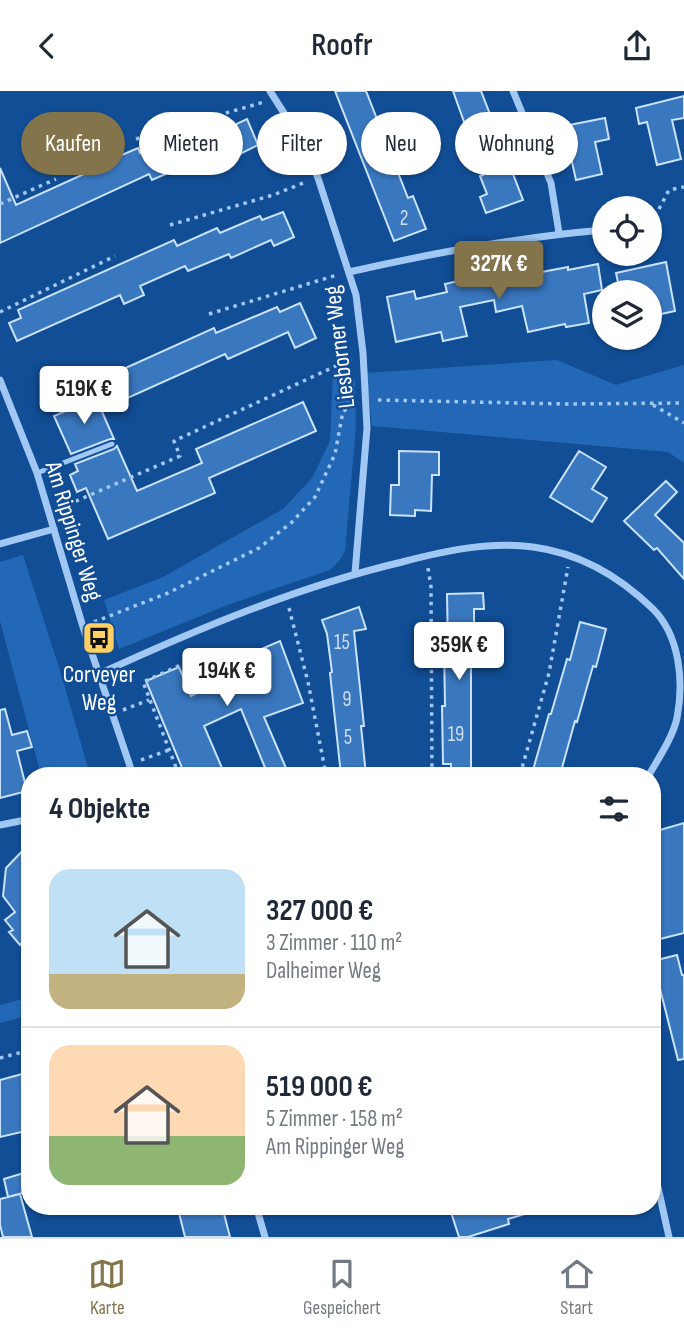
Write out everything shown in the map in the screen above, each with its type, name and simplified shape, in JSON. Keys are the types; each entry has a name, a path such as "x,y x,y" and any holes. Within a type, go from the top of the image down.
{"street":[{"name":"Liesborner Weg","path":"270,91 303,143 318,178 356,295 363,353 367,428 355,573"},
{"path":"513,91 551,183 559,233"},
{"path":"349,272 405,259 559,233 592,231"},
{"name":"Am Rippinger Weg","path":"0,380 37,473 83,627 129,767"},
{"path":"0,544 54,529"},
{"path":"99,674 179,638 286,596 355,573 426,556 496,544 534,547 570,555 605,571 637,594 663,619 676,649 680,684 677,720 653,767"},
{"path":"0,825 21,821"},
{"path":"661,1201 669,1237"},
{"path":"259,1215 265,1237"}],"lane":[{"path":"37,473 112,444"}],"path":[{"path":"136,139 276,99"},
{"path":"170,225 273,195 318,178"},
{"path":"0,204 56,179"},
{"path":"662,202 669,190 684,187"},
{"path":"0,312 115,256"},
{"path":"209,314 349,272"},
{"path":"49,513 180,456 174,441 363,353"},
{"path":"83,627 168,593 259,548 291,523 315,497 335,454 343,411 366,400 567,404 684,403"},
{"path":"650,403 684,423"},
{"path":"522,767 549,674 570,555"},
{"path":"426,556 431,587 432,767"},
{"path":"286,596 309,681 325,767"},
{"path":"176,767 143,682 187,661"},
{"path":"129,708 150,700"},
{"path":"157,754 169,750"},
{"path":"0,1058 21,1052"}],"shaded area":[{"path":"557,360 616,385 684,365 684,463 668,452 372,426 366,373"},
{"path":"333,371 355,379 356,427 345,551 340,560 330,570 230,604 119,649 104,600 163,577 283,509 312,478 330,441"},
{"path":"23,555 88,767 39,767 0,621 0,562"},
{"path":"21,999 21,1017 0,1023 0,1005"}],"building":[{"path":"335,91 366,91 374,112 361,112 361,157 347,122 347,112 343,112"},
{"path":"453,91 481,91 489,112 460,112"},
{"path":"684,96 684,118 672,120 681,159 657,165 647,122 639,124 636,108"},
{"path":"605,118 609,139 595,142 602,174 576,180 575,175 578,175 578,123"},
{"path":"247,119 257,146 243,152 243,121"},
{"path":"138,148 139,175 147,175 0,243 0,168 16,205 82,175 125,175 125,154"},
{"path":"150,175 163,175 152,180"},
{"path":"368,175 399,175 408,198 413,196 426,229 394,241"},
{"path":"513,175 523,200 486,213 480,197 487,194 480,176"},
{"path":"283,212 294,237 274,246 271,240 231,258 229,254 188,271 185,266 140,286 144,295 124,304 120,295 17,341 9,323 21,318 18,310 174,240 177,246 217,228 220,233 260,216 262,220"},
{"path":"666,262 675,311 662,314 662,280 617,280 616,273 648,266 662,266 662,263"},
{"path":"529,265 531,274 568,267 568,270 598,266 600,280 592,280 592,292 584,294 589,323 566,327 565,324 528,332 522,306 496,312 494,300 460,307 467,336 443,341 441,332 396,342 387,297 414,291 416,299 447,292 445,284"},
{"path":"300,303 316,338 295,348 288,332 228,359 225,354 101,410 90,384 214,328 216,333 277,307 280,312"},
{"path":"96,398 114,439 71,454 54,416"},
{"path":"303,402 316,431 209,478 215,493 108,539 86,488 77,492 70,475 78,471 75,464 117,446 137,491 202,463 196,449"},
{"path":"399,451 439,452 439,475 432,475 431,511 415,510 415,516 390,515 391,485 399,485"},
{"path":"579,451 606,467 592,489 607,498 592,522 550,497"},
{"path":"666,481 677,492 655,515 684,543 684,579 657,548 654,550 624,521"},
{"path":"483,593 484,609 474,609 474,648 471,648 471,767 451,767 451,764 443,764 442,706 445,706 444,648 448,648 447,594"},
{"path":"359,607 366,629 354,631 364,726 361,726 365,767 340,767 332,672 327,634 322,620"},
{"path":"580,622 606,629 562,767 534,767 567,659 570,660"},
{"path":"280,641 303,703 264,717 286,767 265,767 241,709 204,726 222,767 182,767 146,681 179,667 191,696 228,679 222,666"},
{"path":"5,709 12,735 27,731 32,747 17,751 21,767 21,793 0,798 0,710"},
{"path":"684,823 684,933 661,939 661,830"},
{"path":"21,852 20,945 9,932 13,930 5,920 15,912 3,896 6,868"},
{"path":"677,955 684,975 684,1059 678,1060 661,993 661,959"},
{"path":"21,1074 21,1132 0,1137 0,1080"},
{"path":"21,1174 21,1193 8,1197 4,1179"},
{"path":"20,1194 21,1215 26,1215 32,1237 3,1237 0,1199"},
{"path":"180,1215 224,1215 230,1237 185,1237"},
{"path":"452,1215 521,1215 508,1219 509,1224 468,1237 459,1237"}],"place":[{"name":"Corveyer Weg","path":"99,638"}]}
